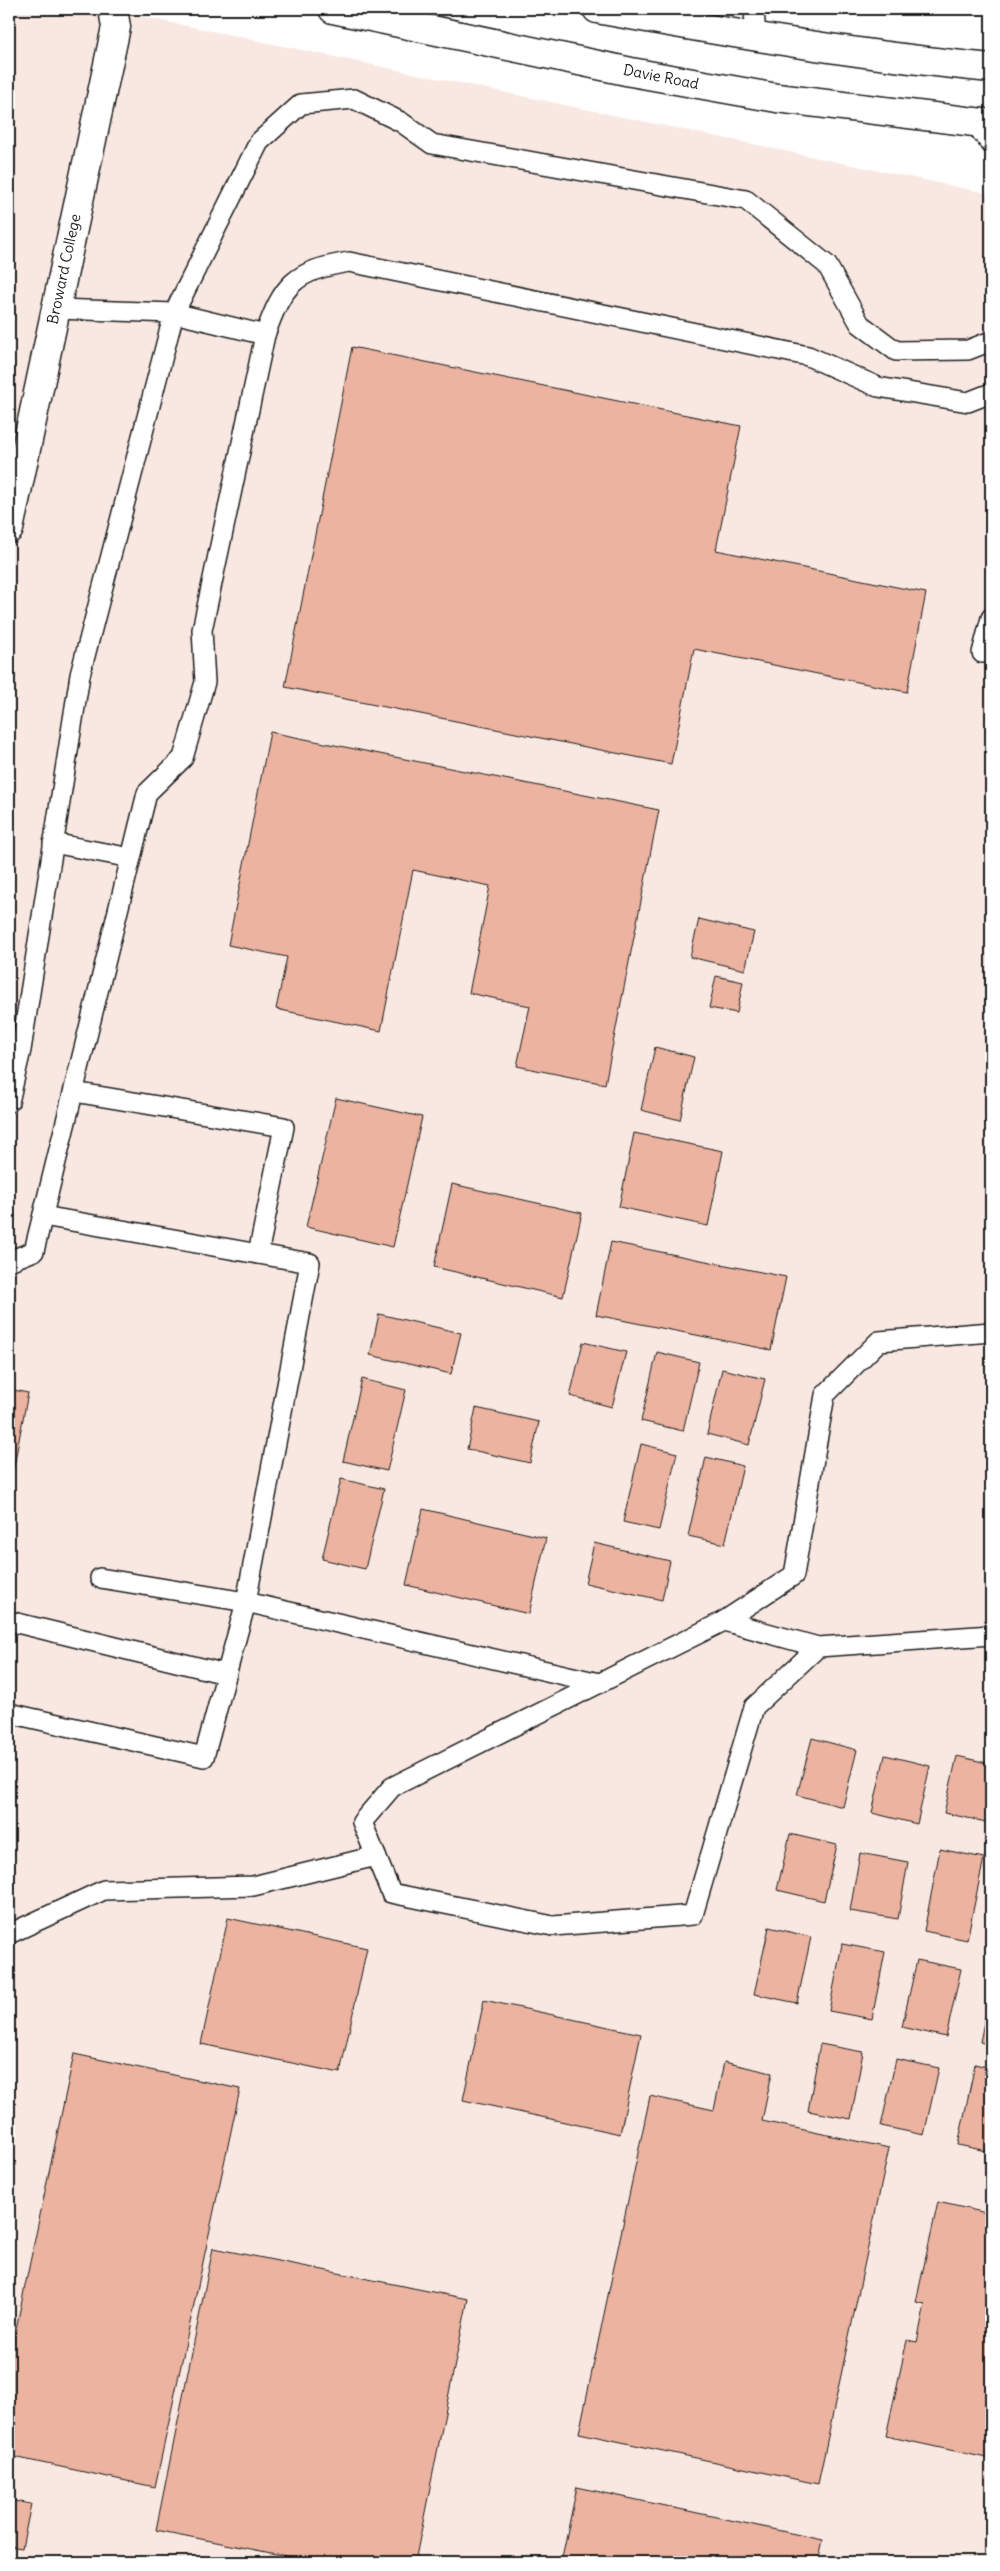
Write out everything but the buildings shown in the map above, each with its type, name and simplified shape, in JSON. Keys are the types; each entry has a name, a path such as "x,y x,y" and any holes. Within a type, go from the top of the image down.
{"main road":[{"name":"Broward College","path":"9,529 116,27 113,9"},
{"name":"Davie Road","path":"334,9 631,72 777,98 983,123"},
{"path":"597,9 756,38 901,59 991,68"}],"lane":[{"path":"754,9 756,38"},
{"path":"9,1102 20,1050 80,675 174,313 259,142 301,104 354,99 401,122 432,144 746,200 827,265 860,324 896,351 968,350 991,341"},
{"path":"983,123 991,144"},
{"path":"9,1261 34,1251 147,792 183,758 205,682 202,630 265,335 277,302 299,277 320,267 349,262 808,356 878,387 968,402 991,393"},
{"path":"56,309 174,313 265,335"},
{"path":"982,653 991,618"},
{"path":"53,843 131,858"},
{"path":"74,1092 284,1127 258,1254"},
{"path":"9,1713 204,1757 246,1602 310,1263 43,1216"},
{"path":"818,1648 754,1707 693,1915 553,1926 391,1893 362,1822 392,1787 724,1621 794,1575 825,1395 879,1341 991,1332"},
{"path":"100,1578 246,1602 599,1683"},
{"path":"724,1621 818,1648 991,1635"},
{"path":"9,1622 226,1674"},
{"path":"9,1934 104,1890 253,1886 376,1856"}],"shaded area":[{"path":"9,9 106,9 991,194 991,2562 9,2562"}]}
